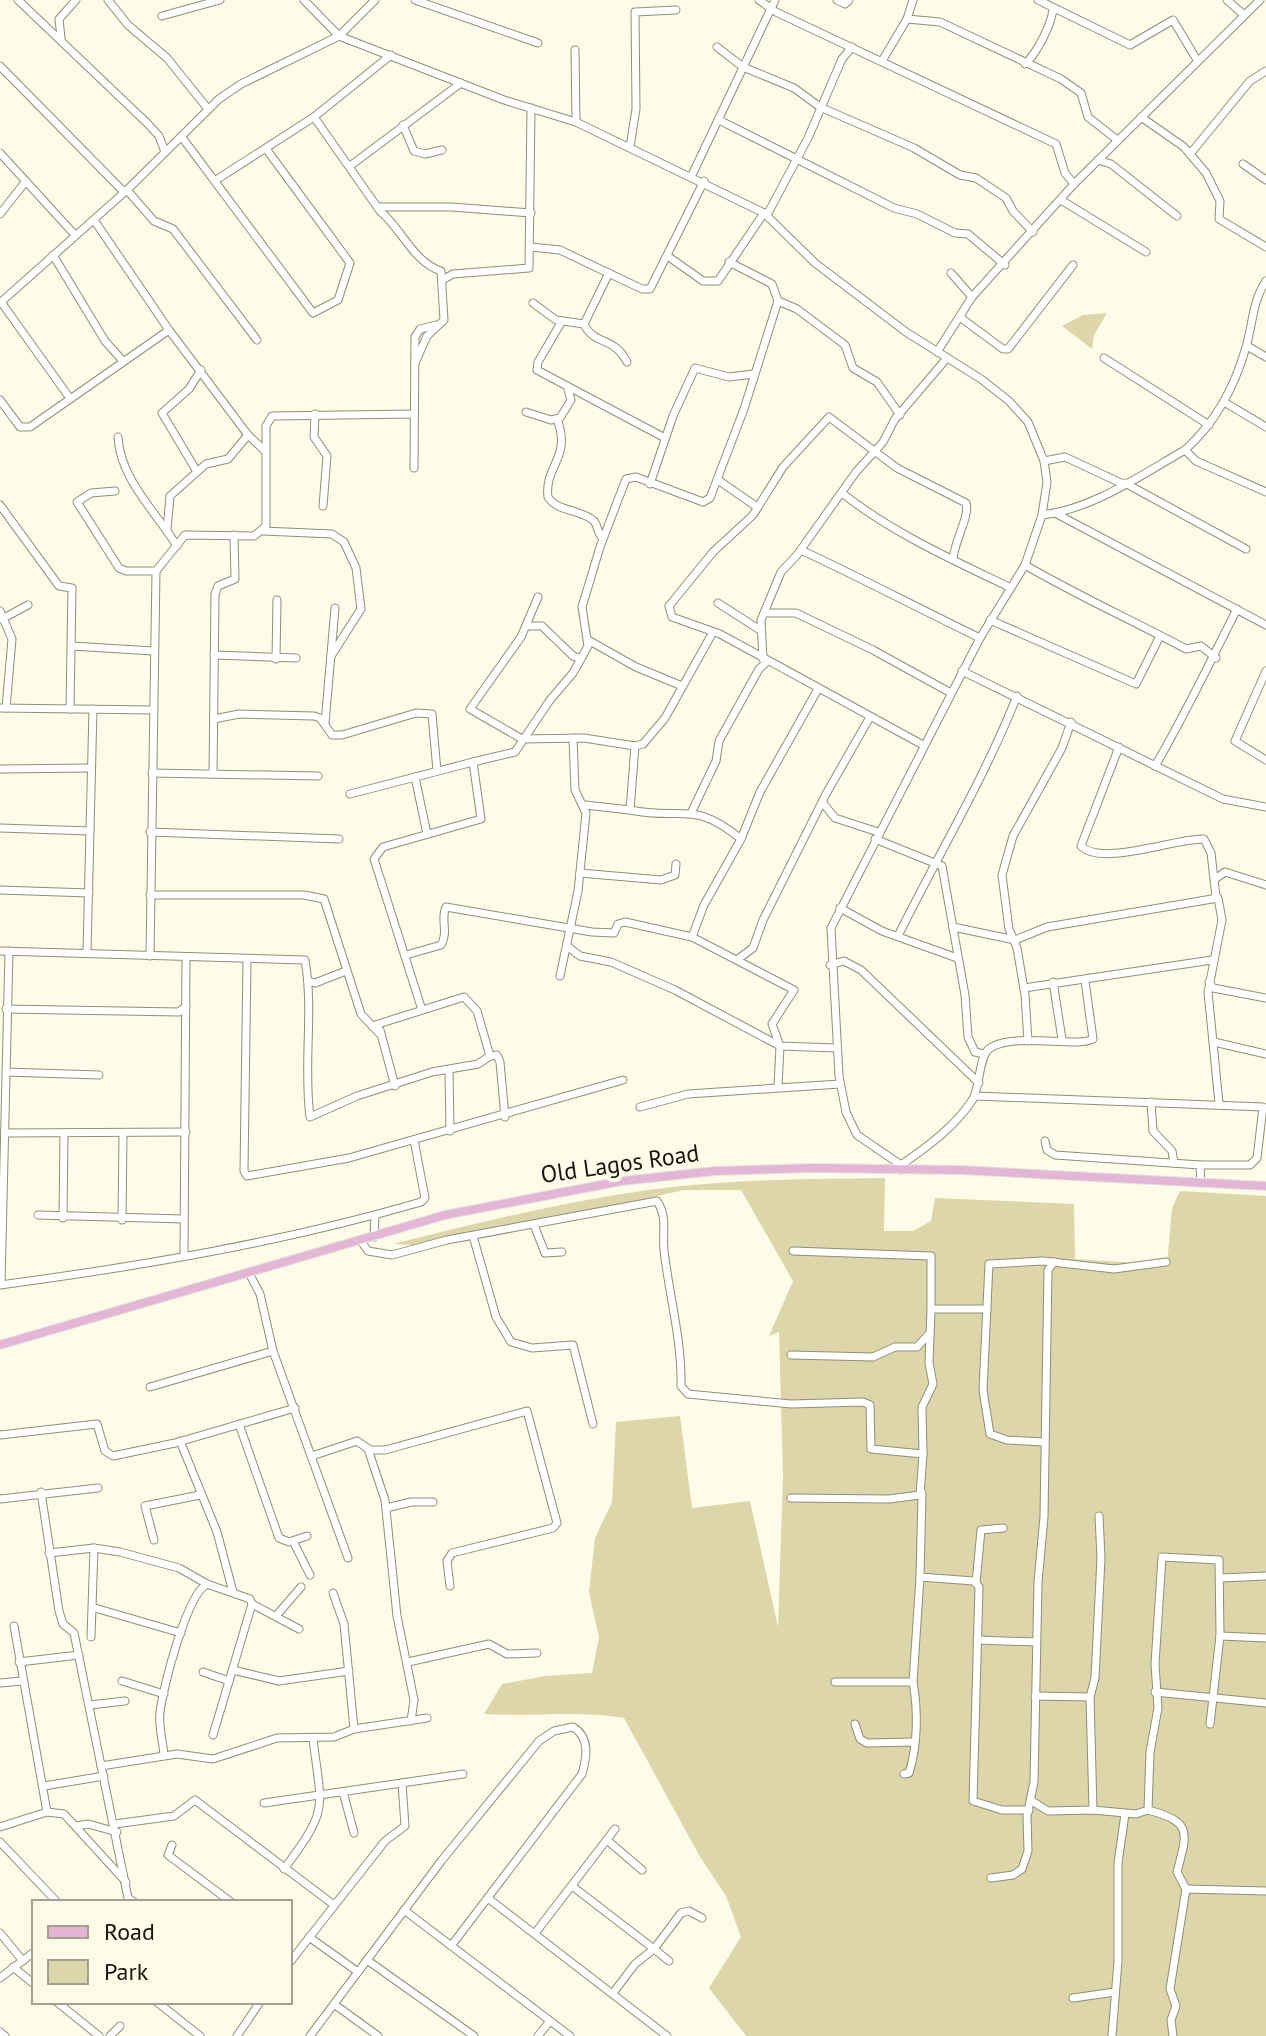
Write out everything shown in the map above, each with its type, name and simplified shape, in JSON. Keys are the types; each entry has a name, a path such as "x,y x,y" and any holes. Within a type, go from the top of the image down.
{"main road":[{"name":"Old Lagos Road","path":"0,1345 445,1215 622,1181 765,1168 901,1168 1266,1186"}],"street":[{"path":"18,0 61,38 75,58 159,136 165,152"},
{"path":"61,38 59,19 76,0"},
{"path":"108,0 128,25 167,58 208,109"},
{"path":"162,16 220,0"},
{"path":"304,0 339,36 461,83 576,122 692,175 765,214 815,263 1019,410 1033,431 1044,461 1047,482 1042,515 1025,565 1009,587 962,671 831,928 830,965 840,1084 846,1112 857,1135 901,1168 947,1129 975,1096 984,1054 991,1047 1028,1041 1062,1039 1075,1042 1093,1039 1085,981"},
{"path":"69,397 1,303 126,191 208,109 241,84 339,36 375,0"},
{"path":"415,0 538,43"},
{"path":"759,0 1056,144 1065,173 1074,184"},
{"path":"837,0 845,4 849,0"},
{"path":"882,61 907,19 913,0"},
{"path":"1038,0 1052,13 1065,13 1130,45 1173,20 1197,60"},
{"path":"1227,0 1243,14"},
{"path":"937,352 972,297 1005,265 1074,184 1116,139 1260,0"},
{"path":"692,175 773,8"},
{"path":"630,147 636,109 635,12 676,10"},
{"path":"1025,64 1032,58 1052,13"},
{"path":"907,19 940,22 1077,89 1088,117 1116,139"},
{"path":"717,47 743,67 794,88 820,107 914,148 960,175 979,180 1006,198 1013,211 1033,232"},
{"path":"669,257 708,282 718,281 765,214 796,159 842,59 852,47"},
{"path":"575,50 576,122"},
{"path":"216,180 314,117 391,55"},
{"path":"0,66 154,221 173,229 257,340"},
{"path":"1190,154 1250,81 1266,71"},
{"path":"350,166 461,83"},
{"path":"444,279 453,274 524,271 529,268 531,108"},
{"path":"314,117 377,207 420,258 441,271 444,279 445,313 437,325 417,332 414,468"},
{"path":"1141,117 1190,154 1206,173 1220,201 1219,219 1266,247"},
{"path":"719,120 894,208 917,214 955,233 968,234 1005,265"},
{"path":"403,125 414,151 425,154 442,150"},
{"path":"159,136 179,138 216,180 311,313 336,302 348,280 349,259 267,150"},
{"path":"0,153 75,235"},
{"path":"1098,160 1111,164 1177,216"},
{"path":"1243,164 1266,180"},
{"path":"0,214 26,181"},
{"path":"531,247 552,248 642,289 650,289 669,257 704,181"},
{"path":"1061,200 1146,252"},
{"path":"377,207 452,207 531,213"},
{"path":"94,220 169,330 248,435 265,451"},
{"path":"53,255 105,341 123,361"},
{"path":"350,794 515,752 581,659 588,640 582,607 603,538 626,479 636,477 703,502 710,498 778,301 777,289 772,284 729,262"},
{"path":"961,318 995,344 1008,349 1073,265"},
{"path":"584,324 609,273"},
{"path":"951,273 972,297"},
{"path":"1042,515 1055,513 1124,483 1185,450 1209,425 1224,402 1247,346 1264,287"},
{"path":"778,301 797,309 845,345 853,368 877,382 900,415"},
{"path":"533,303 562,321 584,324 591,335 618,346 627,362"},
{"path":"562,321 536,368 568,389 622,413 665,438"},
{"path":"0,400 25,428 169,330"},
{"path":"1247,346 1266,357"},
{"path":"692,811 716,761 719,741 765,660 760,630 781,572 801,550 874,448 947,358"},
{"path":"1104,358 1209,425"},
{"path":"650,484 665,438 695,368 729,377 754,374"},
{"path":"196,470 162,413 189,389 201,370"},
{"path":"526,412 557,419 565,414 571,400 568,389"},
{"path":"1224,402 1266,427"},
{"path":"315,414 314,437 327,459 323,506"},
{"path":"150,956 156,571 191,533 254,536 263,531 266,526 266,426 272,416 414,414"},
{"path":"923,745 713,632 672,617 669,606 713,552 746,523 783,467 826,418 844,426 897,468 966,503 967,516 957,533 953,559"},
{"path":"557,419 563,442 560,461 548,483 548,497 556,505 575,509 592,520 603,538"},
{"path":"167,530 168,500 196,470 213,460 225,461 248,435"},
{"path":"118,437 120,454 134,485 177,546"},
{"path":"1185,450 1196,461 1266,492"},
{"path":"1044,461 1065,457 1124,483 1246,549"},
{"path":"718,480 757,507"},
{"path":"115,491 91,493 77,502 119,568 126,571 156,571"},
{"path":"842,493 870,516 1009,587"},
{"path":"0,505 59,586 72,588 70,709"},
{"path":"1055,513 1266,625"},
{"path":"263,531 332,534 344,542 356,568 361,609 331,656"},
{"path":"213,774 216,588 235,579 234,535"},
{"path":"801,550 980,638"},
{"path":"1025,565 1127,616 1159,638 1167,637 1186,649 1201,646 1216,658"},
{"path":"538,597 528,626 470,709 522,739 573,738 635,746 654,736 713,632"},
{"path":"276,659 277,600"},
{"path":"718,603 760,630"},
{"path":"28,605 1,616 12,648 3,708 154,710"},
{"path":"325,723 335,608"},
{"path":"1155,766 1183,711 1216,658 1217,647 1237,609"},
{"path":"764,613 796,613 873,650 951,693"},
{"path":"990,620 1136,684 1159,638"},
{"path":"528,626 542,626 573,656 581,659"},
{"path":"588,640 636,667 682,686"},
{"path":"72,646 153,651"},
{"path":"214,655 296,658"},
{"path":"962,671 1223,799 1266,807"},
{"path":"1266,671 1235,741 1266,760"},
{"path":"692,937 704,905 741,839 760,792 818,689"},
{"path":"898,936 933,861 944,848 953,826 973,795 977,778 1001,737 1017,696"},
{"path":"87,952 93,709"},
{"path":"214,719 239,714 314,716 325,723 332,735 342,735 416,713 432,714 437,771"},
{"path":"738,959 753,948 763,920 870,717"},
{"path":"1028,1041 1024,988 1015,940 1009,929 1002,875 1006,850 1062,748 1071,722"},
{"path":"573,738 576,796 585,805 660,816 692,811 712,819 741,839"},
{"path":"630,810 635,746"},
{"path":"1119,747 1080,842 1083,850 1125,852 1204,839 1222,920 1209,982 1219,1103"},
{"path":"422,1010 374,859 383,847 481,819 473,762"},
{"path":"0,769 91,768"},
{"path":"152,773 318,776"},
{"path":"415,777 427,834"},
{"path":"823,803 835,818 942,866 969,1043 975,1052 984,1054"},
{"path":"560,976 580,873 585,805"},
{"path":"0,828 90,831"},
{"path":"150,832 339,839"},
{"path":"580,873 661,880 675,875 676,864"},
{"path":"1215,879 1225,872 1266,885"},
{"path":"0,890 89,893"},
{"path":"150,895 304,895 324,899 364,1021 379,1033 395,1086"},
{"path":"953,927 1015,940 1047,927 1216,897"},
{"path":"406,955 441,945 446,932 443,915 446,907 614,933 618,924 625,922 692,937 794,990 772,1024 780,1046 778,1087"},
{"path":"840,908 863,922 957,958"},
{"path":"567,946 580,956 607,961 675,990 780,1046 837,1048"},
{"path":"414,1140 424,1200 375,1216 184,1256 1,1284 6,1072 3,1037 5,951 305,960 308,981 306,1090 310,1117 357,1096 432,1072 449,1072 478,1064 490,1056 499,1057 505,1117"},
{"path":"184,1256 186,1019 183,1009 186,957"},
{"path":"247,960 244,1171 247,1176 349,1158 450,1131 473,1121 505,1117 559,1096 623,1080"},
{"path":"1024,988 1212,960"},
{"path":"830,965 844,961 861,970 979,1083"},
{"path":"308,981 315,983 346,971"},
{"path":"1053,982 1062,1039"},
{"path":"1209,982 1213,988 1266,998"},
{"path":"372,1026 457,998 469,999 490,1056"},
{"path":"6,1009 183,1009"},
{"path":"379,1033 382,1024"},
{"path":"1214,1042 1266,1054"},
{"path":"6,1072 99,1075"},
{"path":"449,1072 450,1131"},
{"path":"640,1107 688,1094 716,1095 778,1087 840,1084"},
{"path":"975,1096 1263,1107 1257,1158 1250,1165 1200,1165 1055,1155 1047,1150 1045,1141"},
{"path":"1151,1102 1153,1131 1172,1151 1174,1163"},
{"path":"5,1133 186,1132"},
{"path":"63,1218 64,1133"},
{"path":"122,1220 123,1134"},
{"path":"1200,1165 1201,1183"},
{"path":"361,1241 368,1251 392,1255 594,1211 657,1201 666,1225 663,1246 682,1361 681,1386 688,1394 791,1404 863,1402 870,1405 871,1449 923,1454"},
{"path":"38,1215 122,1220 183,1219"},
{"path":"374,1237 375,1216"},
{"path":"534,1225 545,1253 562,1252"},
{"path":"473,1236 496,1317 511,1342 532,1348 573,1345 593,1424"},
{"path":"793,1251 931,1256 933,1384 922,1407 920,1577 913,1682 917,1708 912,1765 904,1774"},
{"path":"1044,1442 1007,1440 990,1434 983,1390 989,1264 1008,1261 1054,1262 1114,1269 1166,1262"},
{"path":"991,1878 1013,1875 1022,1869 1028,1851 1040,1542 1044,1517 1049,1358 1048,1270 1054,1262"},
{"path":"249,1273 260,1294 273,1351 348,1558"},
{"path":"931,1309 987,1309"},
{"path":"791,1355 873,1357 895,1347 917,1347 930,1333"},
{"path":"150,1387 273,1351"},
{"path":"0,1435 97,1424 108,1456 180,1441 295,1408"},
{"path":"368,1449 385,1450 487,1420 528,1412 558,1521 556,1526 452,1553 447,1561 450,1586"},
{"path":"239,1424 279,1538 293,1541 307,1536"},
{"path":"180,1441 217,1532 233,1592"},
{"path":"312,1456 352,1441 360,1441 368,1449 386,1508 387,1553 414,1700 411,1721"},
{"path":"0,1499 98,1488"},
{"path":"41,1492 63,1624 74,1633 116,1828 128,1900"},
{"path":"791,1498 889,1499 922,1493"},
{"path":"154,1540 145,1506 200,1495"},
{"path":"386,1508 411,1502 433,1502"},
{"path":"1093,1810 1090,1697 1095,1678 1101,1558 1099,1516"},
{"path":"1003,1528 981,1530 976,1583 973,1801 1002,1810 1031,1805 1048,1811 1093,1810 1125,1814 1148,1810 1181,1822 1184,1843 1177,1872 1186,1889 1170,1989 1176,2006 1171,2020 1173,2036"},
{"path":"293,1541 310,1575"},
{"path":"49,1553 94,1548 179,1568 207,1584 245,1595 252,1604 299,1629"},
{"path":"91,1637 95,1608 94,1548"},
{"path":"1148,1810 1150,1752 1158,1708 1155,1692 1162,1557 1217,1559 1221,1578 1218,1596 1220,1636 1210,1724"},
{"path":"1221,1578 1266,1576"},
{"path":"920,1577 976,1583"},
{"path":"164,1755 159,1720 164,1694 195,1595 207,1584"},
{"path":"276,1616 301,1587"},
{"path":"333,1593 344,1624 354,1729"},
{"path":"213,1735 252,1604"},
{"path":"95,1608 181,1633"},
{"path":"14,1626 47,1812"},
{"path":"1220,1636 1266,1638"},
{"path":"977,1640 1036,1642"},
{"path":"408,1662 489,1644 507,1654 537,1653"},
{"path":"19,1662 79,1655"},
{"path":"233,1670 279,1681 349,1671"},
{"path":"203,1672 229,1681"},
{"path":"0,1683 22,1681"},
{"path":"122,1681 164,1694"},
{"path":"835,1682 913,1682"},
{"path":"1155,1692 1266,1703"},
{"path":"1035,1696 1090,1697"},
{"path":"90,1705 125,1701"},
{"path":"101,1766 164,1755 195,1754 213,1759 277,1738 334,1737 354,1729 427,1718"},
{"path":"855,1724 860,1739 867,1743 914,1742"},
{"path":"310,2036 404,1910 539,1741 550,1733 573,1727 585,1739 582,1774 451,1946"},
{"path":"284,1869 319,1818 320,1795 313,1739"},
{"path":"264,1803 463,1774"},
{"path":"44,1786 104,1776"},
{"path":"292,1960 385,1841 405,1826 407,1818 402,1783"},
{"path":"343,1792 354,1833"},
{"path":"76,1826 88,1824 116,1828 174,1816 195,1800 334,1905"},
{"path":"0,1827 47,1812 64,1814 126,1882"},
{"path":"1112,2036 1118,1961 1118,1863 1125,1814"},
{"path":"536,1932 615,1829"},
{"path":"607,1840 642,1870"},
{"path":"0,1842 55,1900"},
{"path":"172,1845 168,1855 228,1900"},
{"path":"572,1886 669,1961"},
{"path":"1186,1889 1266,1891"},
{"path":"489,1899 536,1932 667,2036"},
{"path":"404,1910 570,2036"},
{"path":"613,1993 635,1964 654,1949 681,1913 689,1911 702,1918"},
{"path":"0,1933 23,1961"},
{"path":"309,1937 358,1972"},
{"path":"292,1948 298,1952"},
{"path":"0,1978 32,1954"},
{"path":"367,1960 474,2036"},
{"path":"13,1967 32,1982"},
{"path":"1073,1998 1115,1992"},
{"path":"59,2004 99,2036"},
{"path":"160,2004 200,2036"},
{"path":"237,2036 259,2004"},
{"path":"334,2004 378,2036"},
{"path":"538,2036 550,2021"},
{"path":"110,2036 120,2026"}],"green space":[{"path":"1107,313 1094,335 1092,349 1062,326 1083,315"},
{"path":"885,1178 884,1231 913,1231 931,1221 935,1198 1074,1204 1075,1259 1167,1265 1172,1208 1180,1191 1266,1196 1266,2036 746,2036 709,1988 741,1937 726,1896 699,1855 624,1718 589,1714 484,1714 502,1684 545,1676 592,1673 599,1637 589,1592 595,1538 612,1502 616,1422 680,1416 692,1508 750,1501 778,1627 783,1477 779,1332 769,1336 793,1281 741,1190 684,1190 436,1246 393,1244 532,1211 673,1187 726,1182"}]}
